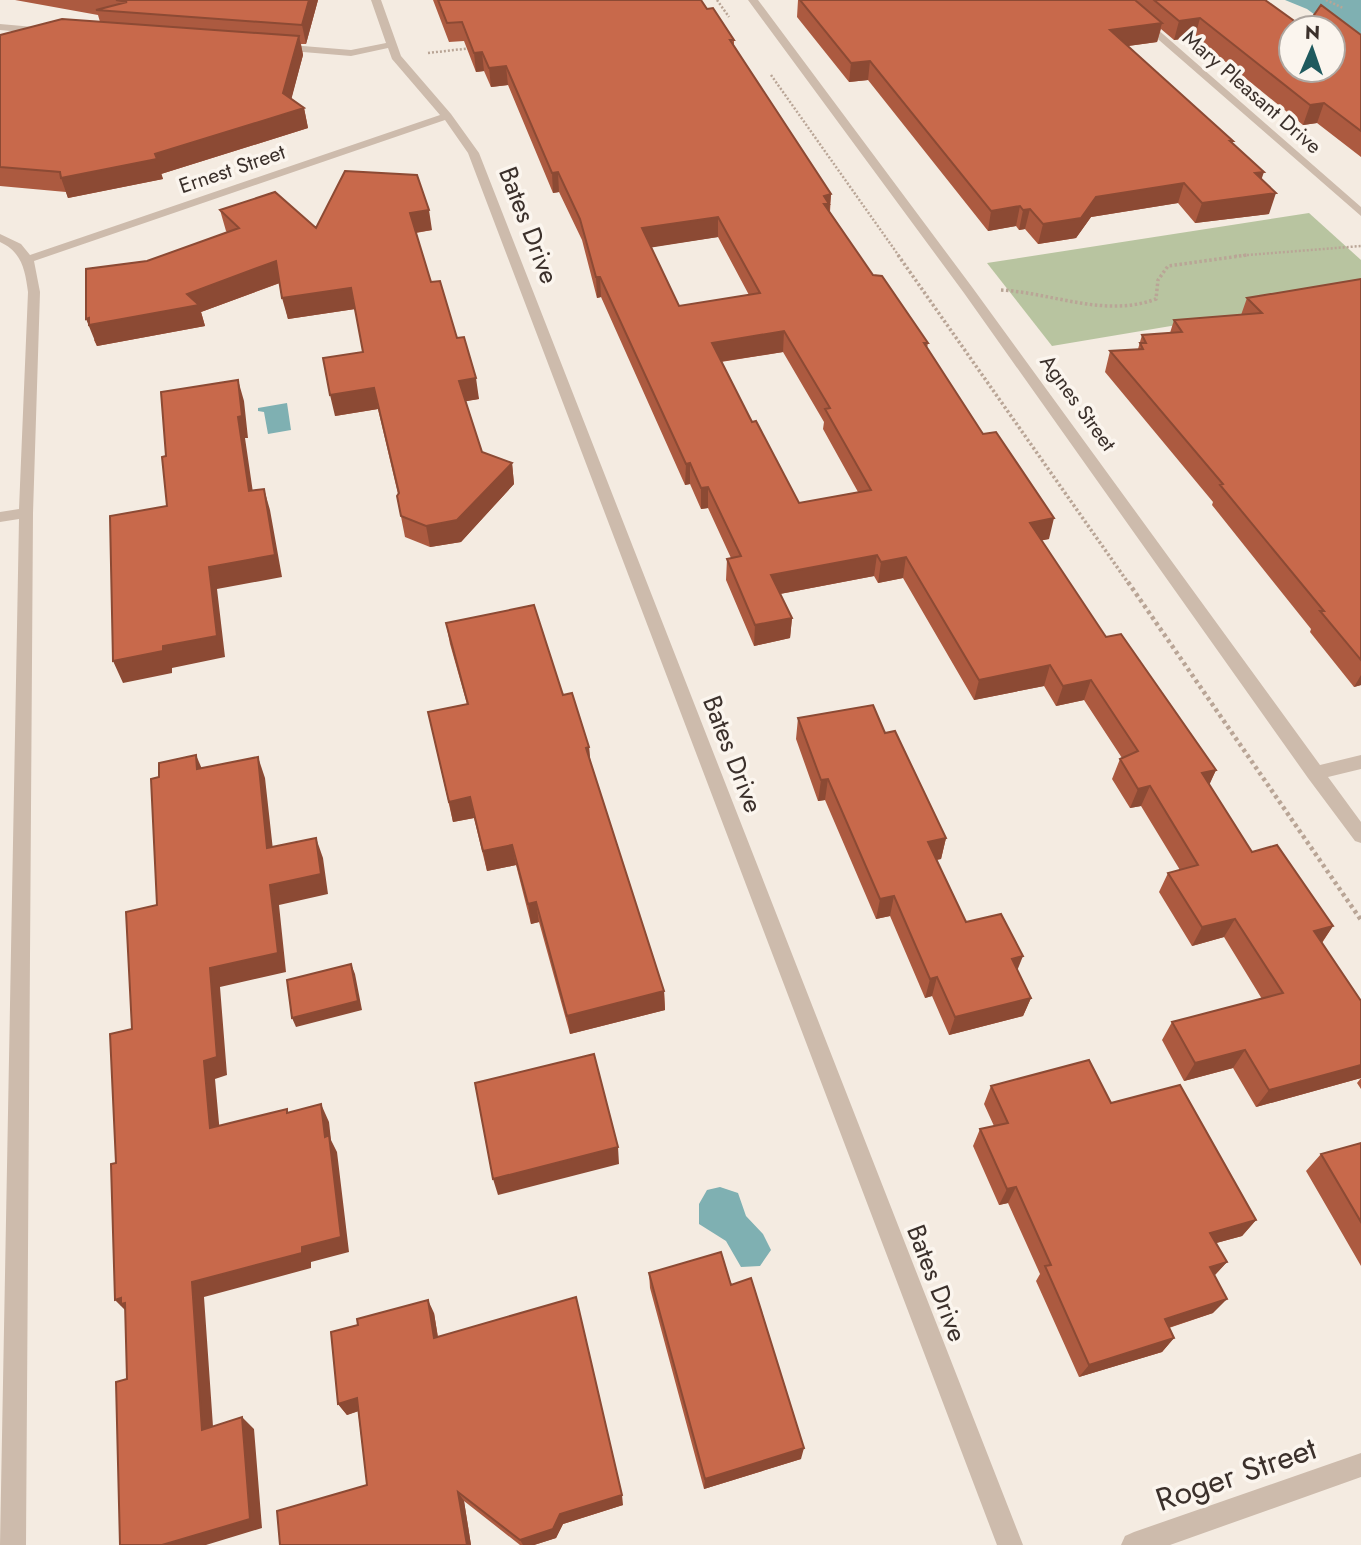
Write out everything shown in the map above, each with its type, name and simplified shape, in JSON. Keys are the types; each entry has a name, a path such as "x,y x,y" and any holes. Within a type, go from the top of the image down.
{"street":[{"name":"Bates Drive","path":"376,0 393,51 447,116 473,153 1010,1545"},
{"name":"Agnes Street","path":"753,0 968,290 1361,836"},
{"name":"Mary Pleasant Drive","path":"1118,0 1361,213"},
{"path":"0,27 54,31"},
{"path":"270,47 351,53 393,51"},
{"name":"Ernest Street","path":"29,259 447,116"},
{"path":"0,238 12,242 29,259 34,292 26,513 13,1545"},
{"path":"0,517 26,513"},
{"path":"1314,773 1361,762"},
{"name":"Roger Street","path":"1133,1545 1361,1465"}],"path":[{"path":"717,0 736,26"},
{"path":"1326,0 1343,8"},
{"path":"393,51 476,48"},
{"path":"765,66 1094,533 1361,920"},
{"path":"968,290 1014,289 1075,302 1112,306 1148,303 1156,299 1158,280 1168,266 1264,252 1361,246"}],"green space":[{"path":"1309,213 1361,260 1361,294 1052,346 987,263"}],"water":[{"path":"1285,0 1361,0 1361,49 1347,39 1347,14 1314,14"},
{"path":"287,403 291,430 268,434 264,412 258,411 258,408"},
{"path":"720,1187 738,1193 746,1216 763,1234 771,1250 760,1266 741,1267 726,1241 699,1224 699,1204 707,1190"}],"building":[{"path":"116,0 309,0 302,25 96,10 127,2"},
{"path":"438,0 701,0 707,9 713,8 734,40 730,40 831,194 824,196 829,204 824,204 873,275 882,276 928,343 924,343 983,434 996,432 1054,518 1030,523 1106,637 1121,634 1216,770 1202,773 1252,852 1277,845 1333,926 1314,931 1361,1001 1361,1065 1269,1090 1245,1050 1195,1063 1172,1022 1283,993 1235,919 1202,927 1168,873 1198,865 1150,786 1138,789 1120,759 1138,751 1091,680 1063,686 1050,665 979,680 906,557 881,562 877,555 771,575 792,618 755,625 727,559 741,556 708,487 701,488 690,463 686,464 600,277 596,277 580,219 558,172 552,173 506,66 489,68 482,52 474,53 462,22 447,23","holes":["718,217 760,293 679,306 642,228","784,331 830,408 825,409 871,490 799,503 756,421 752,422 712,343"]},
{"path":"800,0 1135,0 1162,23 1110,30 1233,141 1230,141 1264,172 1255,173 1276,193 1202,203 1184,183 1096,197 1081,218 1043,224 1030,209 1023,210 1020,206 991,211 870,61 851,63"},
{"path":"1154,0 1265,0 1284,14 1277,14 1277,79 1200,18 1179,21"},
{"path":"1321,5 1333,14 1315,14"},
{"path":"62,19 299,36 283,93 304,108 155,154 157,159 61,178 60,172 0,167 0,35"},
{"path":"1347,24 1361,35 1361,131 1324,103 1310,105 1283,84 1347,84"},
{"path":"345,171 417,175 429,210 410,213 431,282 440,281 457,338 464,337 476,378 459,381 482,452 512,463 457,520 426,526 401,516 397,496 399,493 374,388 330,395 323,358 363,352 351,288 282,298 276,261 187,294 199,305 89,325 89,318 86,319 86,269 147,261 239,228 220,210 275,192 316,228"},
{"path":"1361,279 1361,660 1220,485 1223,484 1110,351 1143,349 1140,343 1146,343 1142,335 1182,332 1174,320 1262,313 1247,298"},
{"path":"238,380 242,416 238,417 249,491 264,489 275,555 209,567 217,636 163,646 163,651 113,661 110,516 167,506 162,457 166,456 161,392"},
{"path":"534,605 563,695 572,693 589,747 586,748 664,991 567,1016 536,902 528,904 512,845 483,851 470,797 449,802 428,712 468,704 446,623"},
{"path":"873,705 885,733 895,731 946,838 928,842 966,922 1001,914 1023,956 1012,959 1031,998 955,1017 937,977 930,979 894,896 880,899 828,779 821,780 798,718"},
{"path":"196,755 197,769 258,757 267,848 316,838 321,874 270,885 278,953 210,968 217,1057 204,1061 210,1128 287,1109 287,1113 321,1104 325,1137 329,1135 341,1237 302,1247 302,1253 192,1282 202,1430 242,1417 250,1519 162,1545 120,1545 116,1382 127,1379 125,1303 121,1304 121,1298 115,1300 111,1164 116,1163 110,1034 132,1029 126,912 157,905 151,779 159,777 159,763"},
{"path":"351,964 358,1001 292,1018 287,980"},
{"path":"594,1054 618,1147 493,1179 475,1083"},
{"path":"1089,1060 1111,1103 1180,1085 1256,1220 1210,1233 1227,1262 1210,1267 1227,1299 1165,1319 1174,1338 1089,1365 1045,1266 1051,1265 1016,1187 1007,1189 980,1129 1008,1123 991,1086"},
{"path":"1361,1143 1361,1222 1321,1154"},
{"path":"721,1252 731,1285 751,1278 804,1448 705,1479 649,1273"},
{"path":"576,1297 622,1495 560,1514 553,1529 520,1540 458,1492 467,1545 280,1545 277,1511 367,1485 357,1398 338,1404 331,1332 358,1325 357,1319 428,1300 434,1338"}]}
